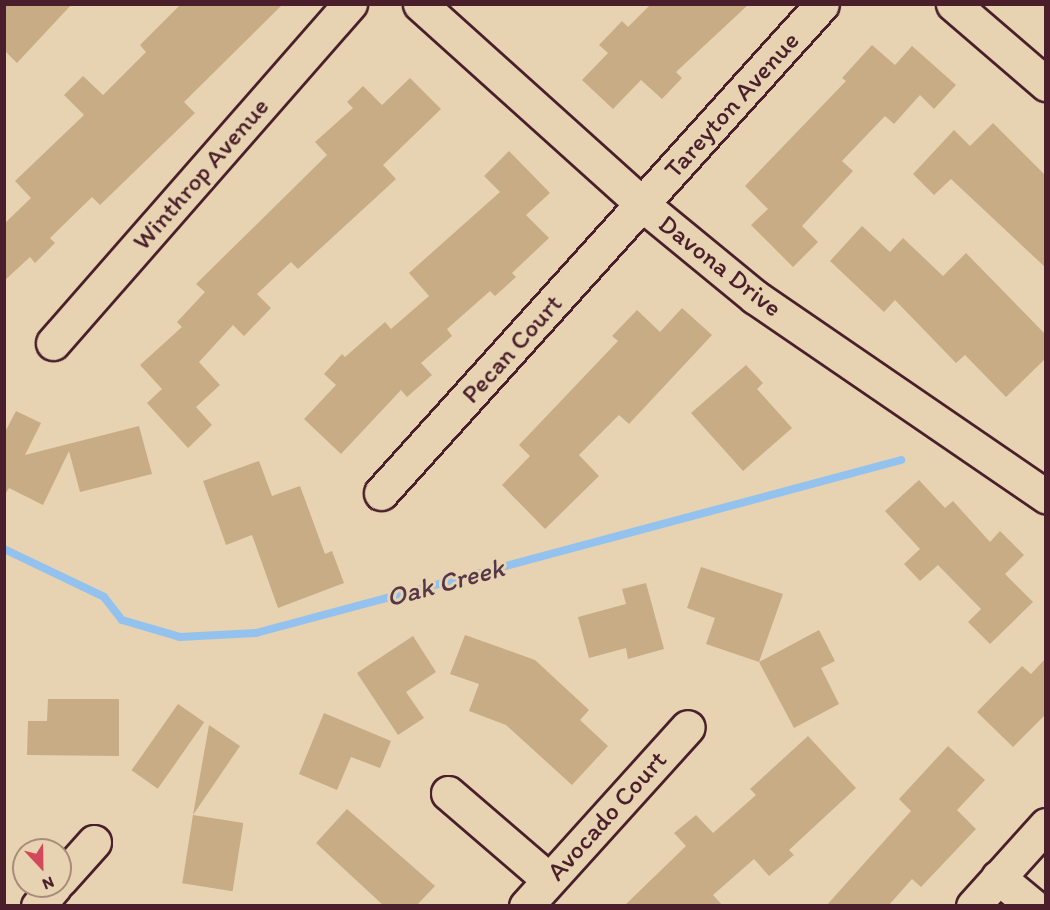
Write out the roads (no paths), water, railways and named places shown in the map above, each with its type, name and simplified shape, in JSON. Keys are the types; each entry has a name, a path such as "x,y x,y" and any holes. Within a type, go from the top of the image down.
{"street":[{"name":"Winthrop Avenue","path":"53,343 350,4"},
{"name":"Davona Drive","path":"420,4 643,205 755,297 1046,496"},
{"name":"Tareyton Avenue","path":"643,205 822,4"},
{"path":"953,4 1046,84"},
{"name":"Pecan Court","path":"381,494 643,205"},
{"name":"Avocado Court","path":"526,906 688,727"},
{"path":"448,793 549,880"},
{"path":"973,906 1046,825"},
{"path":"72,867 94,842"},
{"path":"998,877 1033,906"}],"waterway":[{"name":"Oak Creek","path":"4,549 104,597 122,620 180,637 256,633 901,460"}]}
